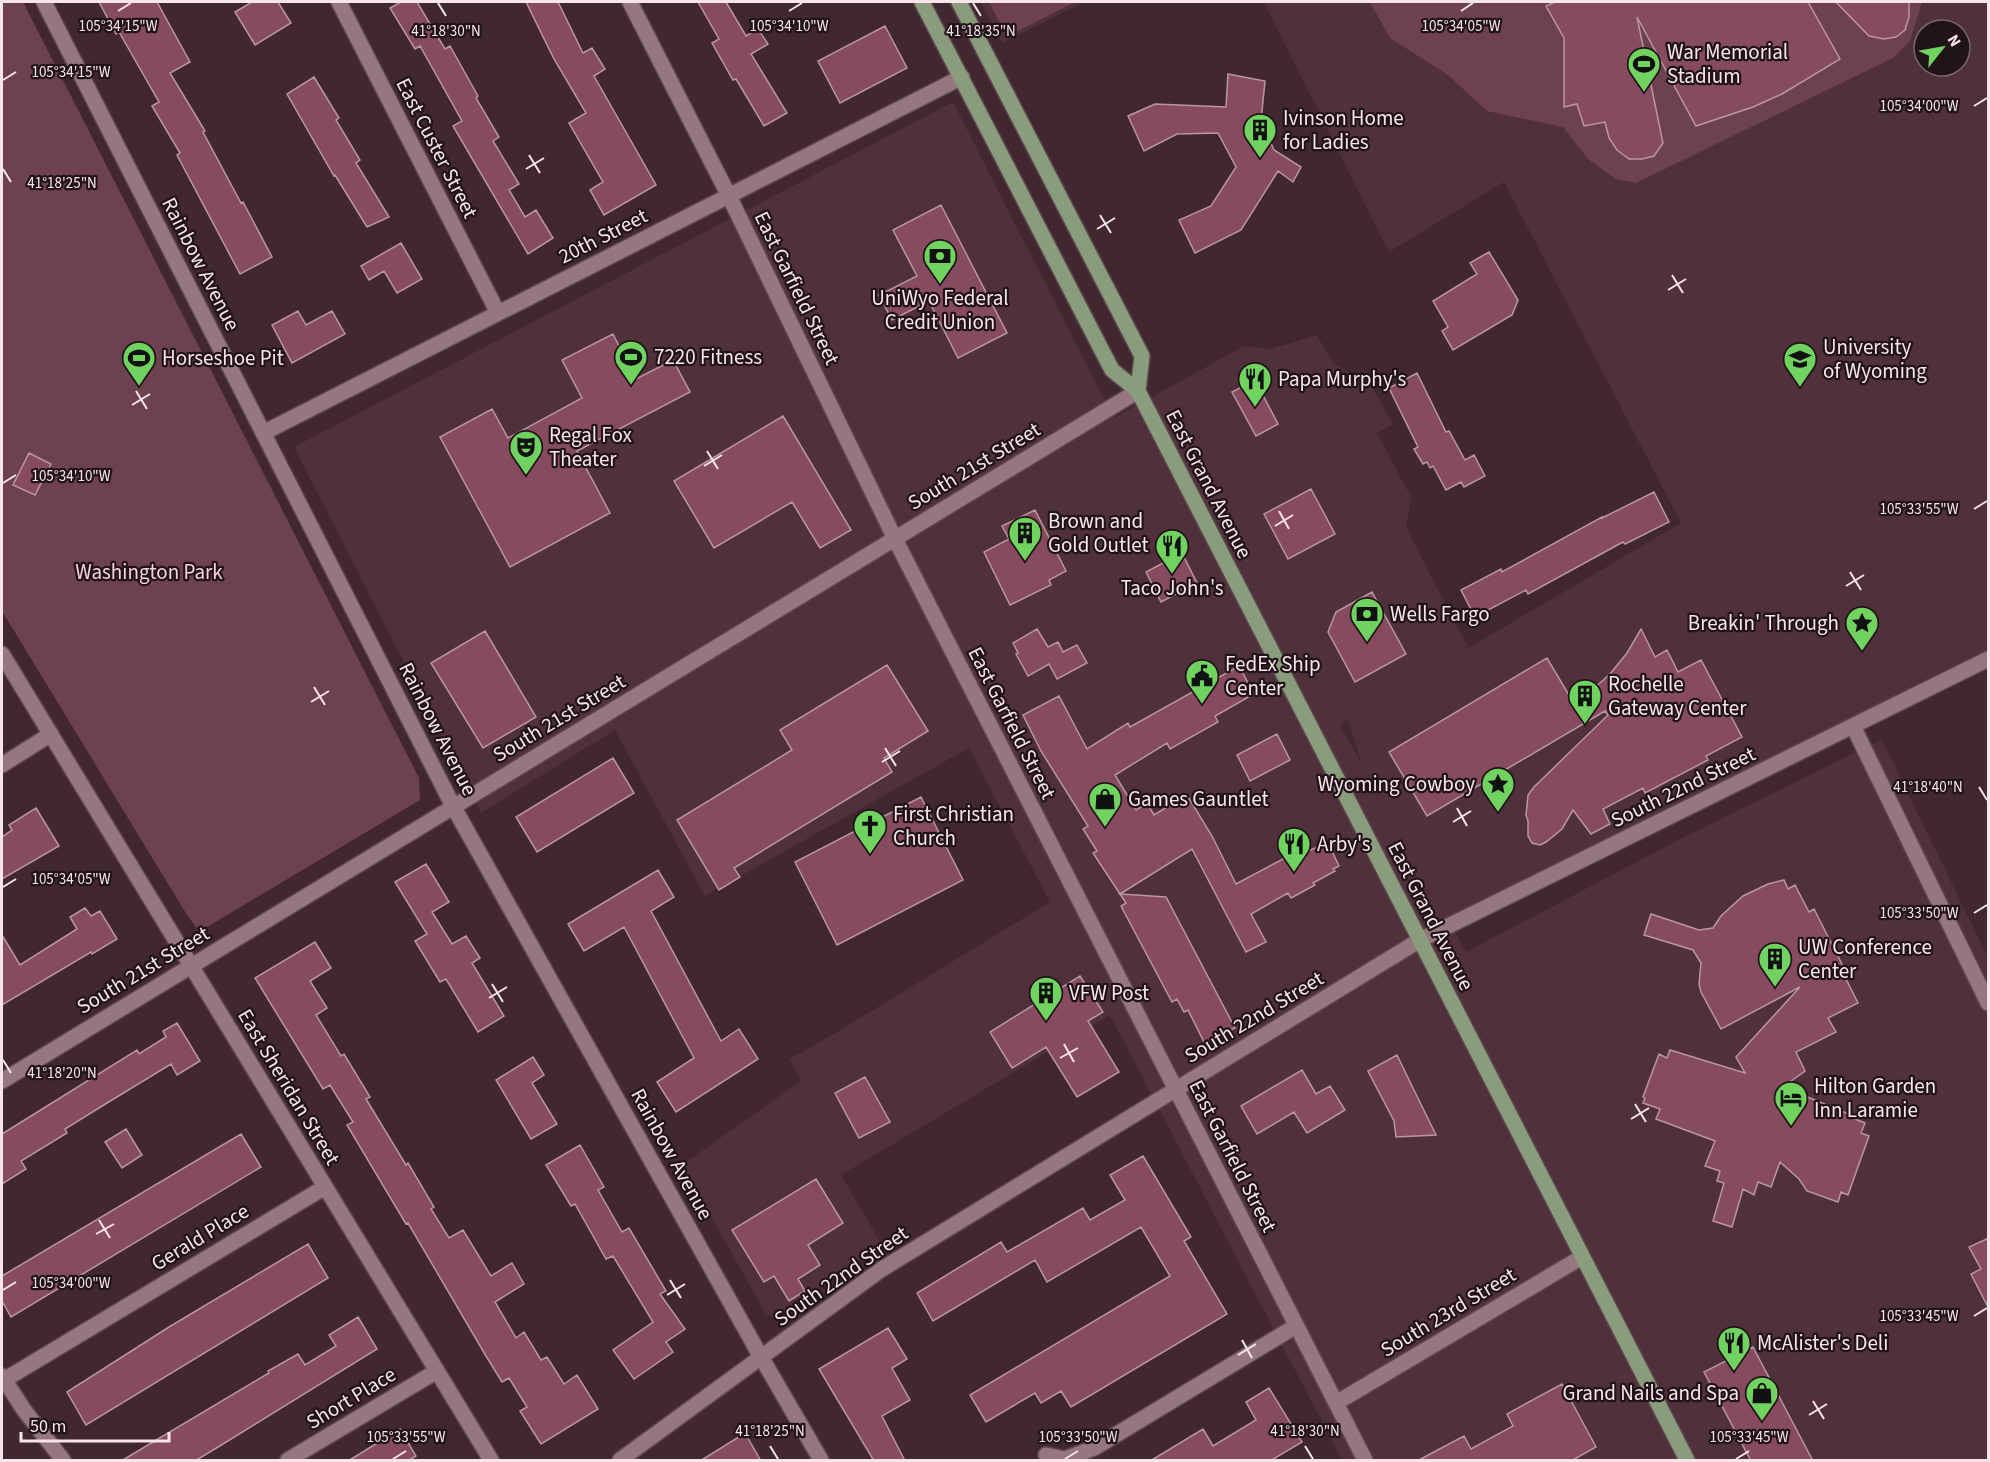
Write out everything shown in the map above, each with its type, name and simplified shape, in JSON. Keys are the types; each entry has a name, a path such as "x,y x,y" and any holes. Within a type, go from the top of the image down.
{"main road":[{"name":"East Grand Avenue","path":"922,2 1112,370 1138,391 1687,1461"},
{"path":"959,2 1142,356 1138,391"}],"street":[{"name":"Rainbow Avenue","path":"44,2 453,806 821,1461"},
{"name":"East Custer Street","path":"339,2 498,313"},
{"name":"East Garfield Street","path":"630,2 729,196 895,539 1365,1461"},
{"name":"20th Street","path":"263,432 962,78"},
{"name":"South 21st Street","path":"2,1081 1138,391"},
{"name":"East Sheridan Street","path":"2,654 491,1461"},
{"name":"South 22nd Street","path":"620,1461 882,1269 1420,940 1989,659"},
{"path":"1853,726 1989,1003"},
{"path":"2,765 51,734"},
{"name":"Gerald Place","path":"3,1378 325,1187"},
{"name":"South 23rd Street","path":"1336,1403 1582,1257"},
{"path":"1046,1455 1065,1459 1094,1448 1296,1326"},
{"name":"Short Place","path":"288,1461 437,1371"},
{"path":"3,1378 63,1461"}],"shaded area":[{"path":"981,2 1084,2 1002,43"},
{"path":"1264,2 1988,2 1988,659 1451,925 1466,952 1682,838 1881,740 1988,958 1988,1460 1342,1460 1110,1015 841,1175 881,1243 785,1313 775,1317 766,1314 682,1165 801,1081 790,1059 1050,902 969,748 705,896 615,730 481,813 294,447 953,102 1114,418 1244,346 1270,349 1317,335 1333,363 1371,385 1393,424 1377,433 1411,497 1406,527 1468,648 1681,523 1504,182 1389,252","holes":["1348,719 1362,765 1340,725"]}],"green space":[{"name":"Washington Park","path":"2,2 23,2 419,778 420,800 207,927 196,927 187,915 2,611"},
{"path":"989,2 1075,2 1018,31 1004,31"},
{"name":"War Memorial Stadium","path":"1370,2 1922,2 1917,18 1912,18 1910,41 1893,58 1636,183 1616,179 1588,159 1563,127 1487,111 1448,75 1390,38"}],"building":[{"path":"99,2 157,2 190,62 170,73 205,131 203,132 272,257 240,274 177,155 180,153 152,106 159,102 119,32 116,34"},
{"path":"252,2 278,2 291,23 255,45 235,12"},
{"path":"401,2 417,2 445,49 450,46 499,137 493,141 519,184 509,190 525,217 536,210 553,238 528,254 453,126 462,121 420,46 415,49 390,8"},
{"path":"526,2 558,2 583,53 592,48 605,69 594,76 656,185 604,215 590,190 603,182 569,123 586,113 554,59"},
{"path":"698,2 726,2 746,36 758,29 768,44 751,54 787,113 764,126 736,79 733,80 712,43 719,39"},
{"path":"1555,2 1808,2 1840,59 1782,94 1753,107 1696,126 1637,17 1663,143 1654,156 1629,159 1617,150 1609,138 1605,122 1584,126 1577,104 1564,107 1564,38 1546,6"},
{"path":"1836,2 1909,2 1909,17 1905,30 1896,37 1884,39 1869,36"},
{"path":"885,26 907,68 840,103 818,61"},
{"name":"Ivinson Home for Ladies","path":"1228,74 1265,81 1261,121 1274,150 1301,167 1293,182 1278,171 1241,230 1195,253 1179,220 1211,206 1236,167 1218,133 1177,134 1144,151 1128,116 1155,104 1226,107"},
{"path":"314,77 339,118 336,120 360,160 356,163 389,217 367,227 334,176 287,94"},
{"name":"UniWyo Federal Credit Union","path":"941,205 1007,333 958,358 929,301 892,320 879,295 917,276 893,230"},
{"path":"401,243 422,279 397,293 384,271 369,280 361,266"},
{"path":"1489,252 1518,300 1512,315 1453,350 1442,331 1448,327 1433,301 1477,274 1470,263"},
{"path":"298,311 306,325 332,311 345,334 292,363 272,325"},
{"name":"Regal Fox Theater","path":"613,334 636,379 673,360 690,392 577,451 610,513 510,567 440,437 492,409 508,438 582,398 562,360"},
{"path":"1417,373 1446,432 1449,431 1465,460 1474,455 1485,476 1464,487 1461,482 1446,490 1433,466 1430,468 1427,462 1423,464 1414,449 1418,447 1389,388"},
{"name":"Papa Murphy's","path":"1255,380 1278,424 1256,436 1232,392"},
{"path":"783,416 851,530 820,548 792,502 714,548 674,481"},
{"path":"29,453 51,464 35,495 13,485"},
{"path":"1311,489 1335,534 1288,559 1264,514"},
{"path":"1654,492 1669,522 1625,544 1623,542 1528,594 1526,590 1475,617 1461,590 1501,569 1502,572 1602,517"},
{"name":"Brown and Gold Outlet","path":"1035,510 1066,571 1049,580 1051,585 1010,605 984,552 1009,539 1002,526"},
{"path":"1182,553 1197,583 1161,602 1146,572"},
{"name":"Wells Fargo","path":"1372,592 1406,654 1355,682 1328,632 1336,612"},
{"path":"1037,629 1048,647 1058,642 1063,652 1077,645 1087,663 1057,679 1049,664 1028,676 1016,654 1018,653 1013,643"},
{"name":"Rochelle Gateway Center","path":"1641,629 1655,657 1667,650 1678,672 1701,660 1742,737 1706,756 1708,760 1645,793 1643,788 1603,809 1610,824 1591,834 1573,810 1562,829 1546,842 1540,845 1532,843 1528,836 1526,815 1528,795 1608,715 1605,711 1427,816 1389,752 1547,658 1573,702 1591,691 1610,674 1627,653"},
{"path":"485,631 536,717 483,748 431,663"},
{"path":"887,665 928,731 884,758 892,772 734,868 740,877 719,890 677,820 792,750 780,730"},
{"path":"1239,666 1254,694 1215,716 1218,722 1170,749 1167,743 1115,775 1136,810 1147,803 1154,815 1187,795 1212,836 1236,884 1298,851 1300,854 1328,843 1339,866 1333,869 1335,871 1313,883 1315,885 1291,898 1288,893 1251,914 1266,942 1246,952 1192,849 1120,894 1093,853 1097,851 1083,829 1088,826 1041,751 1023,715 1059,696 1087,749 1128,723 1130,727"},
{"path":"1277,734 1290,760 1250,781 1237,755"},
{"path":"613,758 634,793 537,852 516,817"},
{"path":"921,797 963,880 837,945 795,862"},
{"path":"36,808 59,846 2,879 2,837 12,830 9,825"},
{"path":"426,864 449,902 432,912 452,944 466,936 480,958 472,963 504,1016 478,1032 446,979 440,982 415,941 427,934 395,882"},
{"path":"658,870 674,897 651,911 721,1041 739,1029 758,1059 676,1112 657,1082 694,1058 624,927 584,951 568,924"},
{"path":"1784,880 1788,889 1795,885 1809,912 1814,909 1845,970 1842,971 1858,1003 1828,1018 1836,1032 1796,1052 1805,1071 1783,1087 1856,1117 1855,1119 1865,1123 1861,1133 1869,1136 1848,1195 1841,1192 1838,1202 1807,1191 1799,1179 1780,1162 1771,1187 1758,1182 1754,1195 1743,1189 1732,1227 1713,1221 1724,1183 1717,1181 1720,1171 1705,1166 1715,1141 1656,1119 1660,1109 1643,1103 1645,1098 1643,1097 1659,1054 1667,1058 1670,1050 1745,1073 1736,1057 1800,987 1721,1029 1701,992 1699,984 1701,963 1693,950 1644,935 1651,914 1699,930 1713,928 1721,916 1743,896 1768,884"},
{"path":"1120,894 1166,897 1235,1028 1205,1044 1188,1010 1184,1012 1177,999 1172,1002 1121,906 1126,903"},
{"path":"85,908 91,916 100,911 117,939 2,1005 2,935 20,965 77,929 70,917"},
{"path":"315,942 331,968 310,981 327,1008 316,1015 341,1056 344,1054 370,1097 366,1099 434,1207 431,1209 449,1238 463,1230 491,1276 512,1263 524,1284 495,1302 516,1338 524,1332 541,1360 547,1357 564,1384 577,1375 598,1409 541,1444 520,1411 527,1407 509,1378 502,1382 347,1125 353,1122 330,1085 323,1089 255,978"},
{"name":"VFW Post","path":"1080,976 1103,1012 1088,1021 1119,1072 1077,1097 1046,1047 1012,1068 990,1032"},
{"path":"177,1023 200,1061 177,1075 171,1064 65,1129 67,1133 21,1161 26,1169 2,1184 2,1134 137,1050 139,1054 166,1037 163,1031"},
{"path":"1397,1055 1436,1135 1396,1137 1394,1121 1368,1071"},
{"path":"533,1057 544,1075 532,1083 557,1124 531,1139 496,1080"},
{"path":"1302,1070 1316,1094 1330,1086 1345,1110 1307,1133 1294,1112 1257,1134 1241,1106"},
{"path":"865,1077 890,1122 859,1138 835,1093"},
{"path":"126,1129 142,1155 122,1168 105,1142"},
{"path":"241,1134 261,1167 11,1317 2,1301 2,1276"},
{"path":"580,1145 604,1187 598,1190 622,1232 629,1228 666,1291 660,1294 685,1329 666,1342 673,1352 634,1379 613,1350 653,1322 613,1256 606,1259 575,1204 571,1206 546,1165"},
{"path":"1143,1156 1191,1237 1184,1241 1227,1314 1071,1407 1061,1391 1041,1403 1035,1393 986,1422 970,1395 1170,1276 1141,1227 1047,1282 1035,1260 933,1321 917,1293 1001,1242 1007,1252 1083,1208 1090,1220 1125,1200 1110,1175"},
{"path":"816,1179 843,1223 808,1245 820,1265 798,1279 805,1291 789,1301 774,1276 764,1282 732,1230"},
{"path":"1989,1238 1989,1309 1971,1274 1981,1269 1969,1247"},
{"path":"308,1244 328,1278 86,1425 67,1392 169,1327"},
{"path":"358,1317 377,1349 223,1444 195,1461 121,1461 298,1354 305,1365 336,1346 329,1335"},
{"path":"888,1328 907,1359 892,1368 910,1400 882,1416 905,1461 874,1461 819,1369"},
{"path":"1753,1347 1813,1461 1751,1461 1704,1372"},
{"path":"1562,1384 1596,1447 1571,1461 1417,1461 1464,1436 1471,1449 1513,1426 1507,1414"},
{"path":"1269,1388 1302,1442 1270,1461 1150,1461 1203,1429 1213,1446 1256,1420 1246,1402"},
{"path":"400,1429 416,1456 408,1461 348,1461"},
{"path":"745,1433 761,1461 700,1461"}],"place":[{"name":"War Memorial Stadium","path":"1644,93"},
{"name":"Ivinson Home for Ladies","path":"1260,159"},
{"name":"UniWyo Federal Credit Union","path":"940,285"},
{"name":"7220 Fitness","path":"631,386"},
{"name":"Horseshoe Pit","path":"139,387"},
{"name":"University of Wyoming","path":"1800,388"},
{"name":"Papa Murphy's","path":"1255,408"},
{"name":"Regal Fox Theater","path":"526,476"},
{"name":"Brown and Gold Outlet","path":"1025,562"},
{"name":"Taco John's","path":"1172,575"},
{"name":"Wells Fargo","path":"1367,643"},
{"name":"Breakin' Through","path":"1862,652"},
{"name":"FedEx Ship Center","path":"1202,705"},
{"name":"Rochelle Gateway Center","path":"1585,725"},
{"name":"Wyoming Cowboy","path":"1498,813"},
{"name":"Games Gauntlet","path":"1105,828"},
{"name":"First Christian Church","path":"870,855"},
{"name":"Arby's","path":"1294,873"},
{"name":"UW Conference Center","path":"1775,988"},
{"name":"VFW Post","path":"1046,1022"},
{"name":"Hilton Garden Inn Laramie","path":"1791,1127"},
{"name":"McAlister's Deli","path":"1734,1372"},
{"name":"Grand Nails and Spa","path":"1762,1422"}]}
